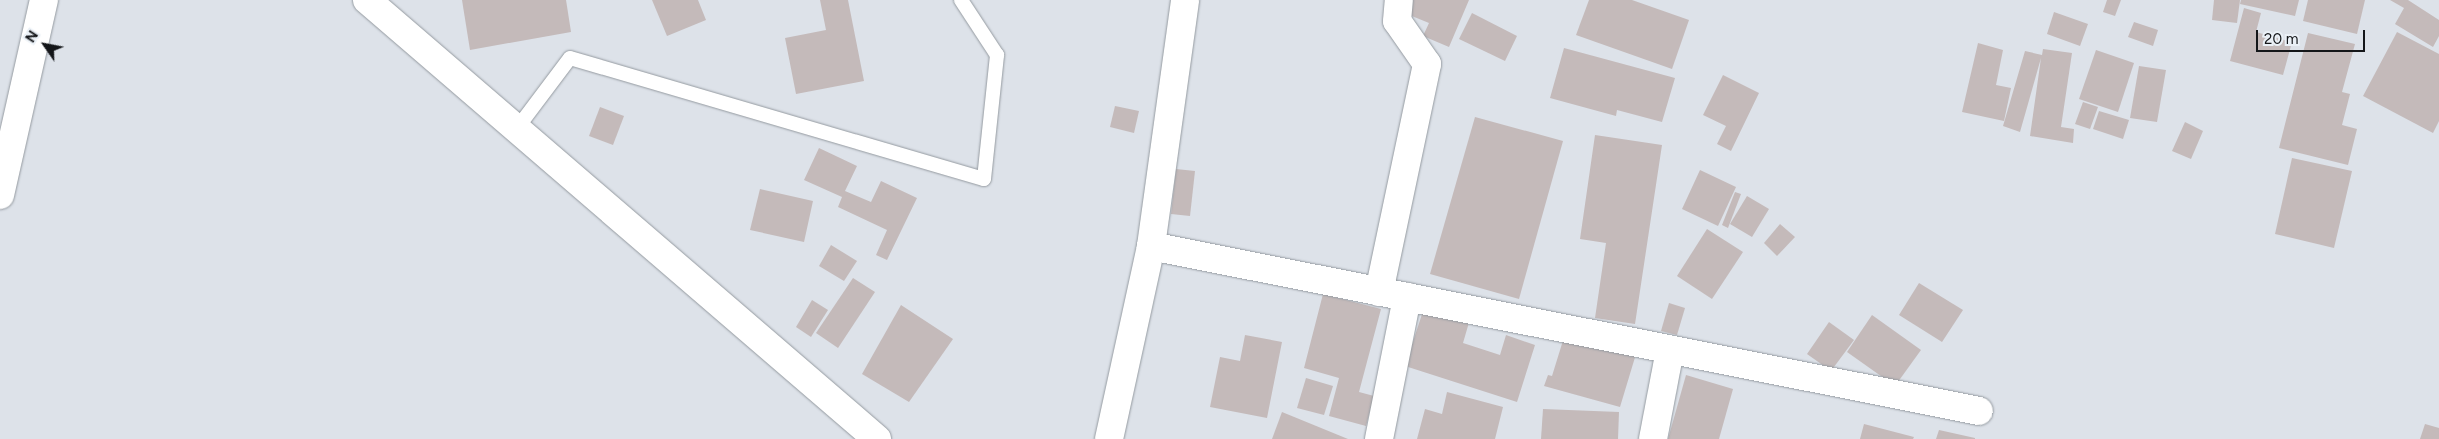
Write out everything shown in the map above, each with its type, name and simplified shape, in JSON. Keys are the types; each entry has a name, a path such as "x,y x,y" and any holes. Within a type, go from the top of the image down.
{"main road":[{"path":"0,195 44,0"},
{"path":"367,0 518,126 877,439"},
{"path":"1109,439 1151,246 1185,0"},
{"path":"1379,292 1427,64 1397,21 1399,0"},
{"path":"1151,246 1979,411"},
{"path":"1379,439 1407,297"},
{"path":"1653,439 1670,350"}],"lane":[{"path":"518,126 570,58 984,179 997,55 961,0"}],"building":[{"path":"462,0 566,0 571,32 470,50"},
{"path":"652,0 698,0 706,20 667,36"},
{"path":"820,0 848,0 864,81 796,94 785,38 826,30"},
{"path":"1407,0 1469,0 1449,47 1423,36 1429,23 1402,12"},
{"path":"1589,0 1632,0 1689,20 1672,69 1576,35"},
{"path":"2107,0 2121,0 2115,16 2103,12"},
{"path":"2214,0 2240,0 2237,23 2212,20"},
{"path":"2241,0 2299,0 2295,16 2240,4"},
{"path":"2308,0 2365,0 2357,34 2303,21"},
{"path":"2390,0 2408,0 2439,20 2439,36 2433,47 2395,24 2404,8"},
{"path":"2244,8 2261,13 2256,32 2292,42 2283,75 2230,61"},
{"path":"2054,12 2088,24 2080,46 2047,34"},
{"path":"1472,13 1517,36 1505,61 1459,39"},
{"path":"2134,22 2158,30 2153,46 2128,37"},
{"path":"2397,32 2439,54 2439,121 2433,133 2363,96"},
{"path":"2308,33 2355,44 2342,92 2350,94 2342,125 2357,129 2348,165 2279,148"},
{"path":"1978,43 2003,50 1996,85 2011,88 2004,121 1962,112"},
{"path":"1564,48 1675,78 1662,122 1617,110 1616,116 1550,98"},
{"path":"2043,49 2072,53 2061,127 2074,129 2073,143 2030,136 2041,58 2020,132 2003,126 2025,51 2042,55"},
{"path":"2096,50 2134,63 2118,112 2079,99"},
{"path":"2139,66 2166,70 2157,122 2130,118"},
{"path":"1723,75 1759,93 1731,151 1717,144 1726,126 1703,115"},
{"path":"2083,102 2098,107 2090,129 2075,124"},
{"path":"1115,106 1139,111 1134,133 1110,127"},
{"path":"600,107 624,116 613,145 589,136"},
{"path":"2099,111 2129,120 2123,139 2093,129"},
{"path":"1475,117 1563,141 1519,299 1430,274"},
{"path":"2185,122 2203,131 2191,159 2172,151"},
{"path":"1595,135 1662,145 1635,324 1595,318 1606,243 1580,239"},
{"path":"819,148 857,166 845,191 871,202 881,181 917,198 887,260 876,255 887,230 838,207 842,197 804,180"},
{"path":"2292,158 2352,171 2334,248 2275,234"},
{"path":"1176,169 1195,171 1190,216 1171,214"},
{"path":"1700,170 1736,187 1718,226 1682,209"},
{"path":"760,189 813,201 804,242 750,230"},
{"path":"1735,192 1741,194 1728,228 1722,225"},
{"path":"1747,196 1769,209 1752,237 1730,224"},
{"path":"1780,224 1795,237 1777,256 1764,243"},
{"path":"1707,229 1743,252 1712,299 1677,276"},
{"path":"831,245 857,261 844,281 819,266"},
{"path":"853,278 875,292 838,348 816,333"},
{"path":"1919,283 1963,310 1942,342 1899,315"},
{"path":"1323,294 1381,309 1359,392 1374,396 1366,426 1329,416 1339,378 1304,368"},
{"path":"812,300 828,310 811,337 796,327"},
{"path":"1669,303 1685,308 1677,335 1661,331"},
{"path":"901,305 953,339 909,402 862,374"},
{"path":"1425,305 1470,319 1463,343 1500,355 1506,335 1535,345 1517,402 1405,366"},
{"path":"1872,315 1921,350 1895,386 1847,352"},
{"path":"1829,322 1854,340 1831,371 1807,354"},
{"path":"1565,334 1636,354 1620,407 1544,386 1548,375 1552,376"},
{"path":"1245,335 1282,342 1267,418 1210,407 1220,357 1240,361"},
{"path":"1686,375 1733,389 1719,439 1668,439"},
{"path":"1306,378 1333,386 1324,415 1297,408"},
{"path":"1447,392 1503,407 1495,439 1417,439 1425,409 1442,414"},
{"path":"1543,409 1619,412 1618,439 1541,439"},
{"path":"1282,412 1348,439 1272,439"},
{"path":"1864,424 1914,437 1913,439 1860,439"},
{"path":"2425,424 2439,428 2439,439 2420,439"},
{"path":"1939,430 1975,438 1975,439 1936,439"}]}
